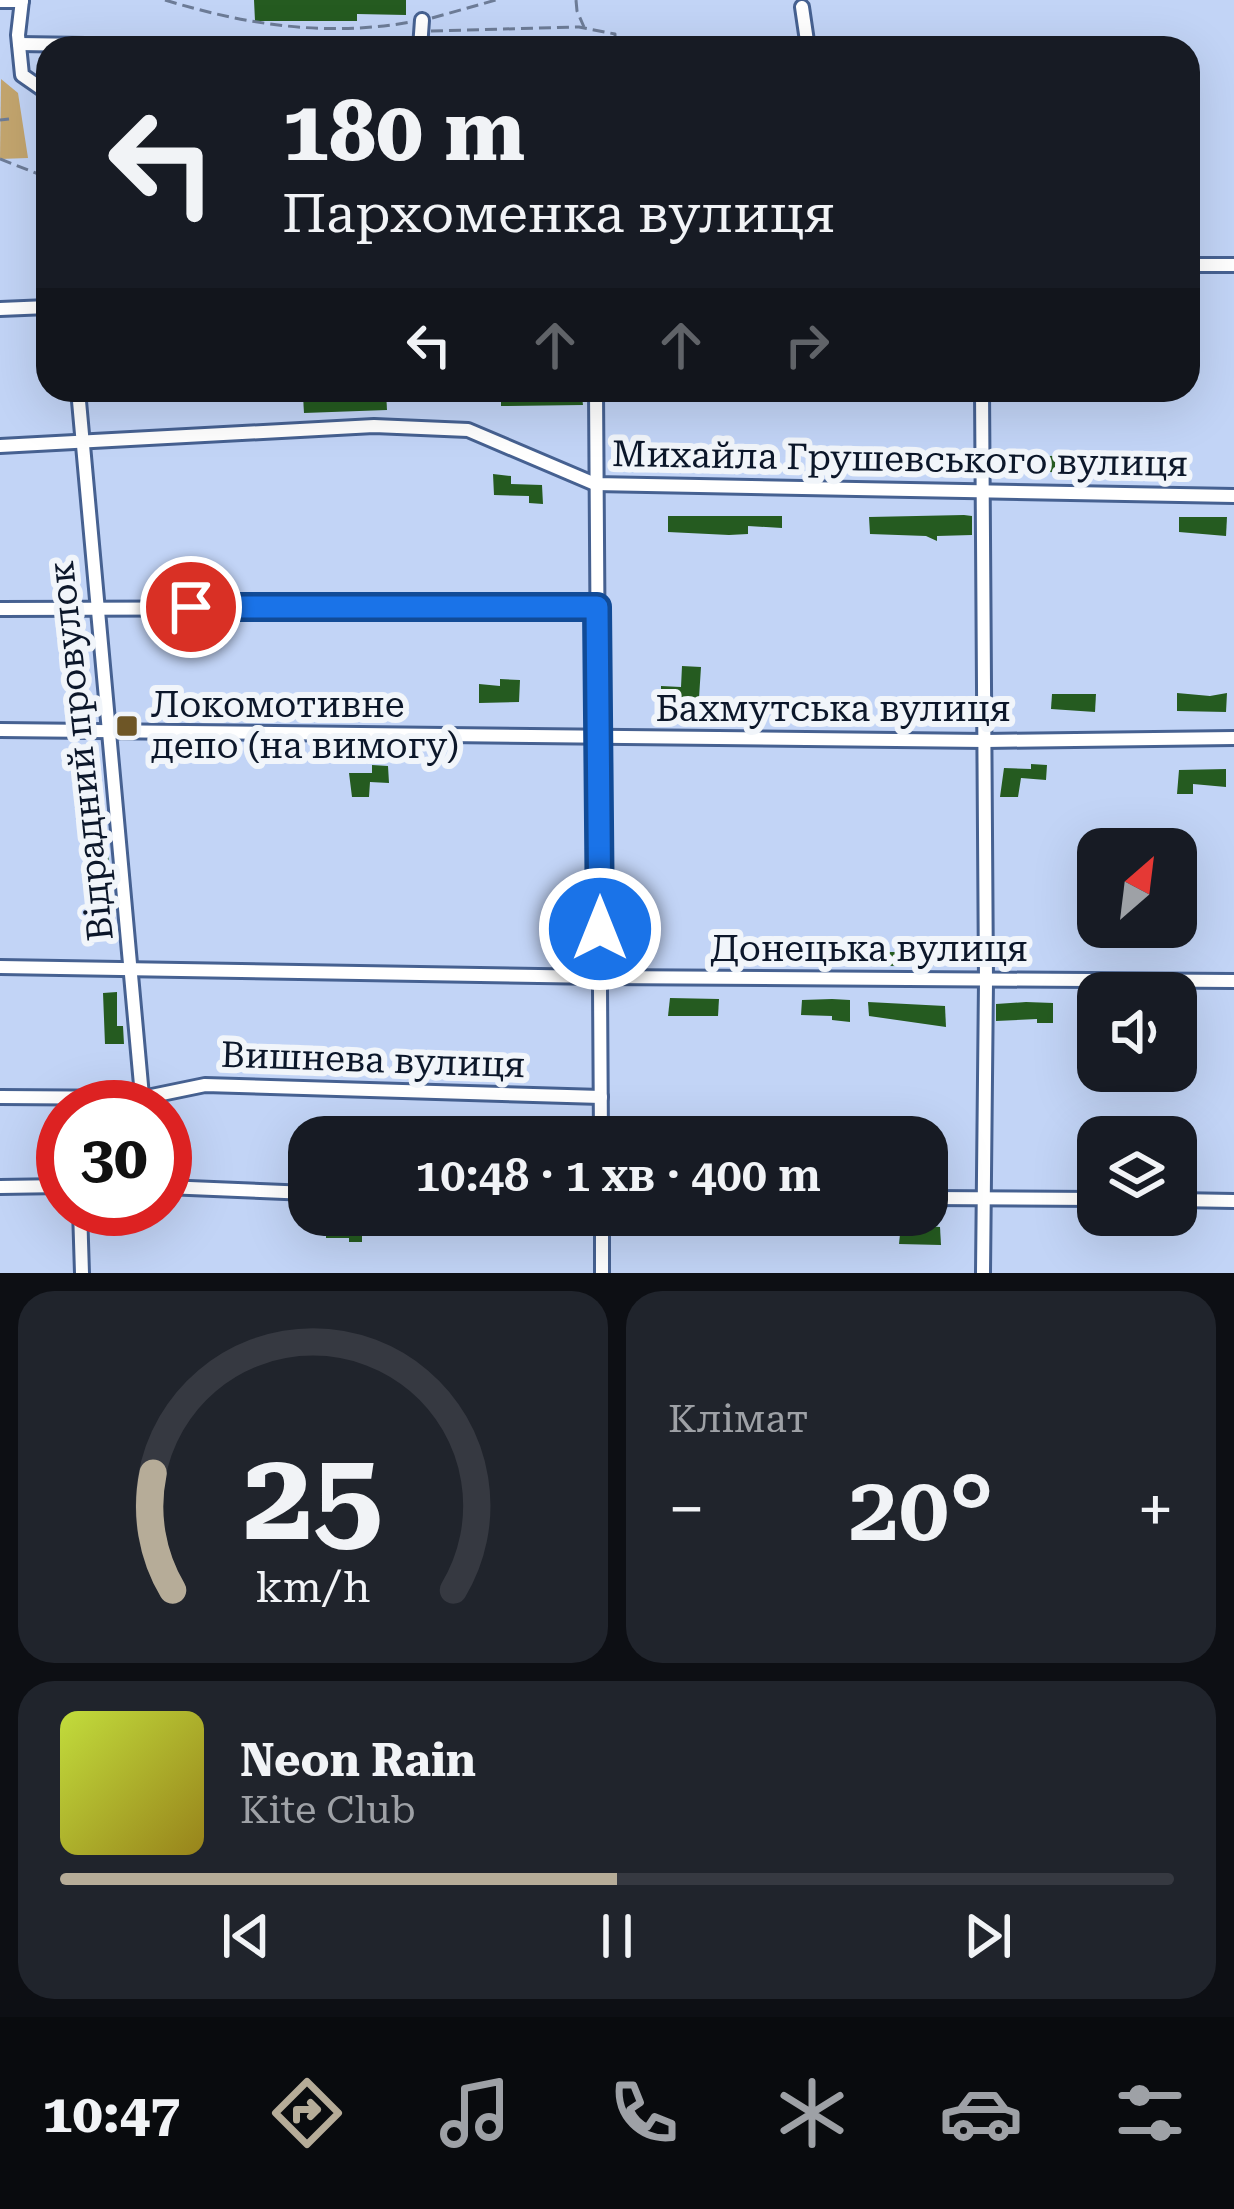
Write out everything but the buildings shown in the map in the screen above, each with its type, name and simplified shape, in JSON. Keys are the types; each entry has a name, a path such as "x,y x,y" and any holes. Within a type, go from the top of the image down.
{"street":[{"path":"0,1 22,0 22,75 36,88"},
{"path":"802,7 806,36"},
{"path":"421,36 422,25"},
{"path":"19,44 36,44"},
{"path":"1200,265 1234,265"},
{"path":"0,308 36,307"},
{"name":"Відрадний провулок","path":"79,402 141,1080"},
{"path":"596,402 601,1116"},
{"path":"982,402 986,1198 982,1273"},
{"name":"Михайла Грушевського вулиця","path":"0,446 374,426 468,430 595,484 1234,496"},
{"path":"0,609 597,607"},
{"name":"Бахмутська вулиця","path":"0,730 985,741 1234,738"},
{"name":"Донецька вулиця","path":"0,967 1234,981"},
{"name":"Вишнева вулиця","path":"192,1089 205,1085 601,1097"},
{"name":"Вишнева вулиця","path":"0,1096 36,1098"},
{"path":"0,1186 36,1186"},
{"path":"192,1188 288,1192"},
{"path":"948,1198 1077,1199"},
{"path":"1197,1201 1234,1202"},
{"path":"81,1236 82,1273"},
{"path":"602,1236 602,1273"}],"path":[{"path":"165,0 229,22 275,28 585,28 615,36"},
{"path":"422,25 496,0"},
{"path":"577,0 585,28"},
{"path":"0,119 9,119"},
{"path":"0,161 36,174"}],"shaded area":[{"path":"1,79 18,93 28,158 0,159"}],"place":[{"name":"Локомотивне депо (на вимогу)","path":"127,726"}],"route":[{"path":"191,607 597,607 600,929"}]}
